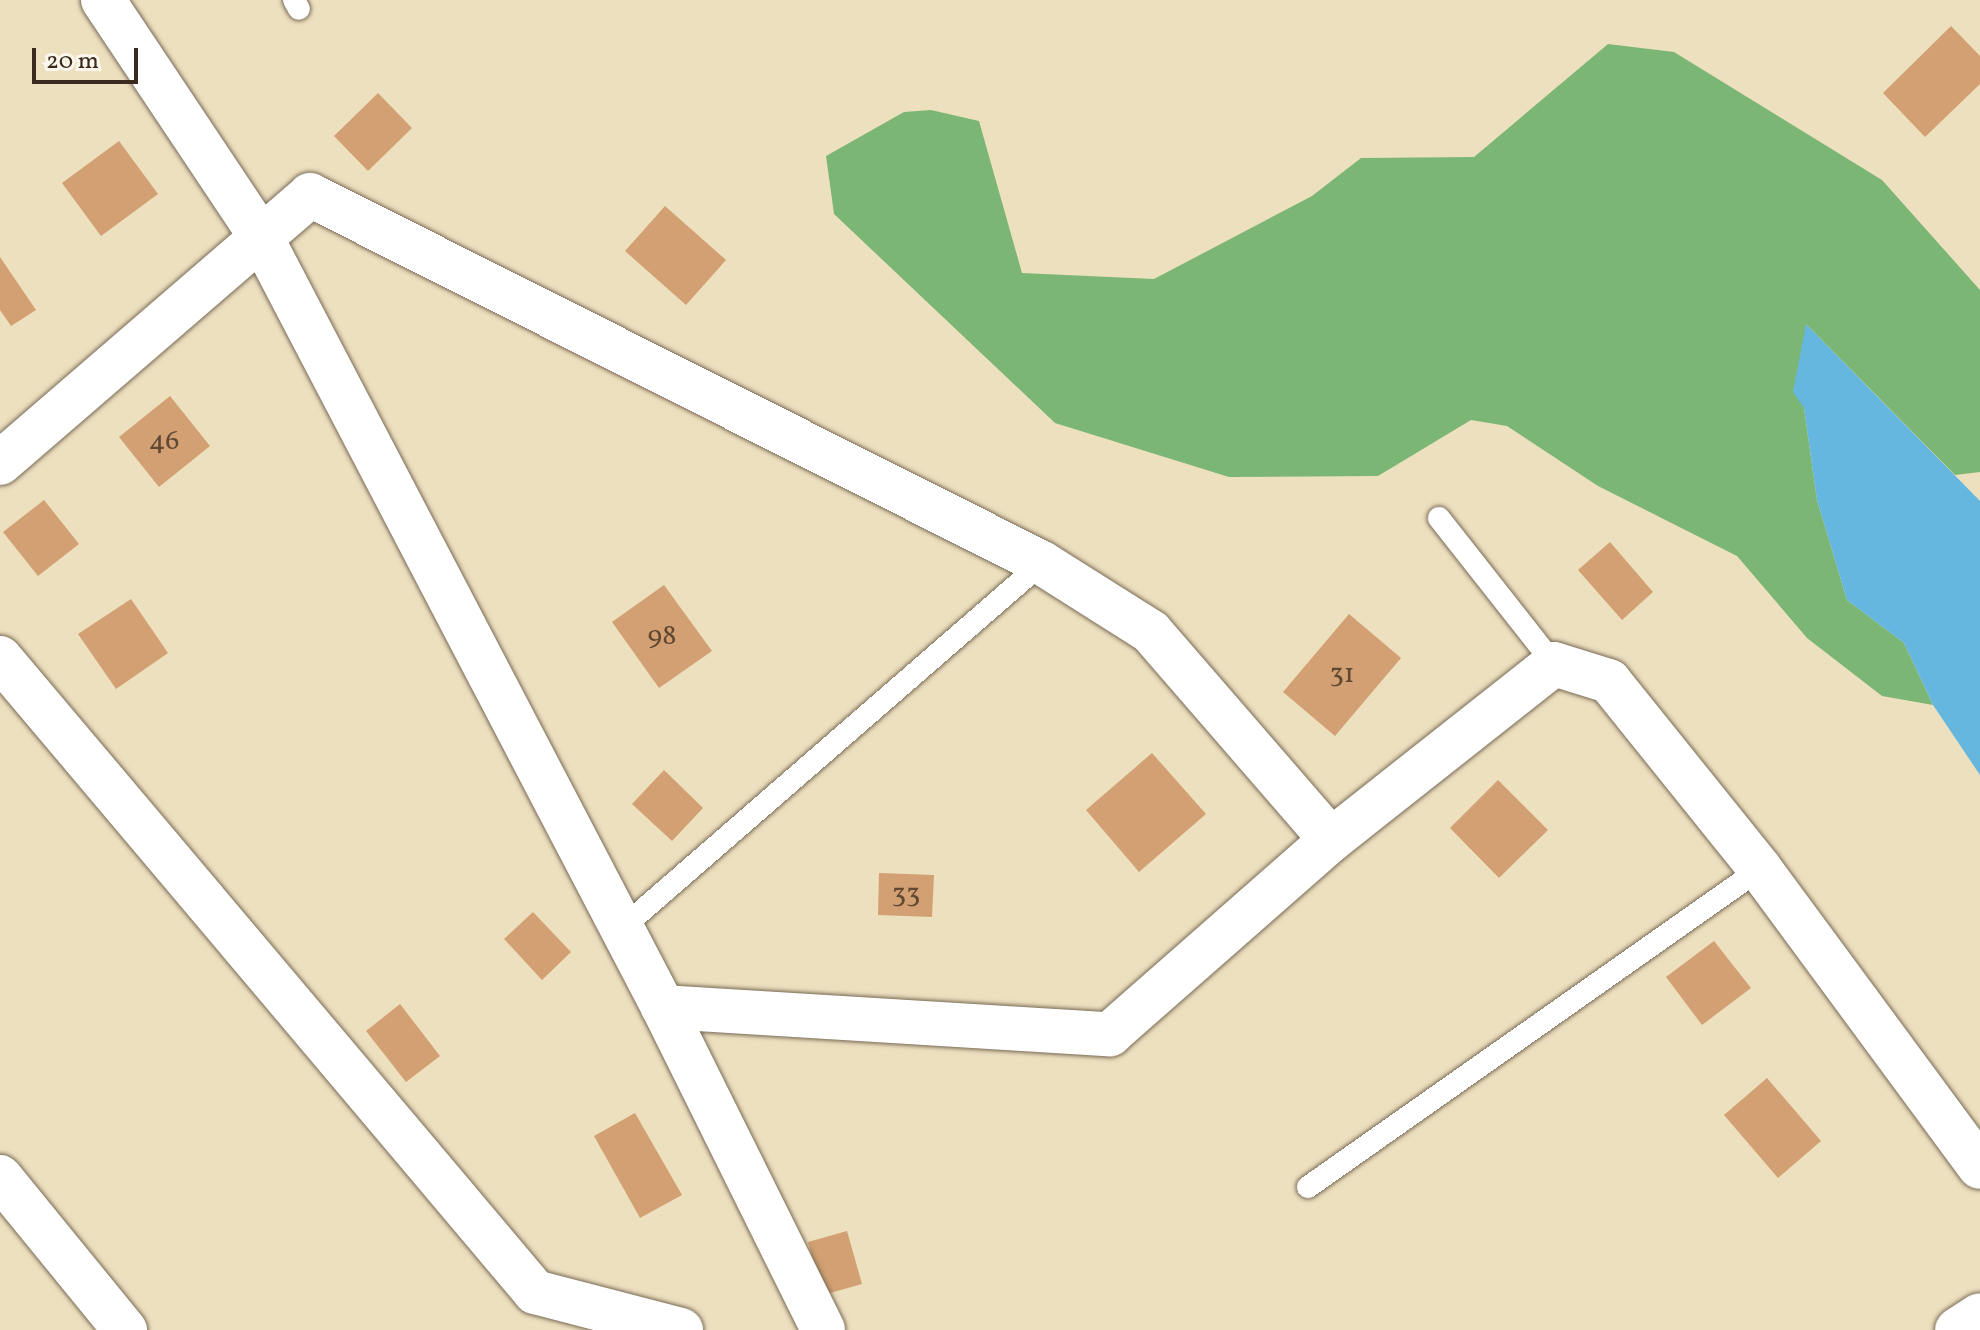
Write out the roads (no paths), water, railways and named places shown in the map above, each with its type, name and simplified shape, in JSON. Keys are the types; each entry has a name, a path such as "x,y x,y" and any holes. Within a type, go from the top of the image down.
{"street":[{"path":"103,0 261,237 663,1007 823,1330"},
{"path":"0,463 310,195 1042,563 1151,632 1331,840"},
{"path":"0,658 535,1292 681,1330"},
{"path":"663,1007 1110,1034 1331,840 1554,664 1609,681 1760,869 1980,1167"},
{"path":"0,1177 125,1330"}],"lane":[{"path":"1439,518 1554,664"},
{"path":"622,928 1042,563"},
{"path":"1308,1187 1760,869"}],"water":[{"path":"1806,324 1980,501 1980,775 1933,705 1904,643 1847,600 1817,500 1804,408 1793,392"}]}
